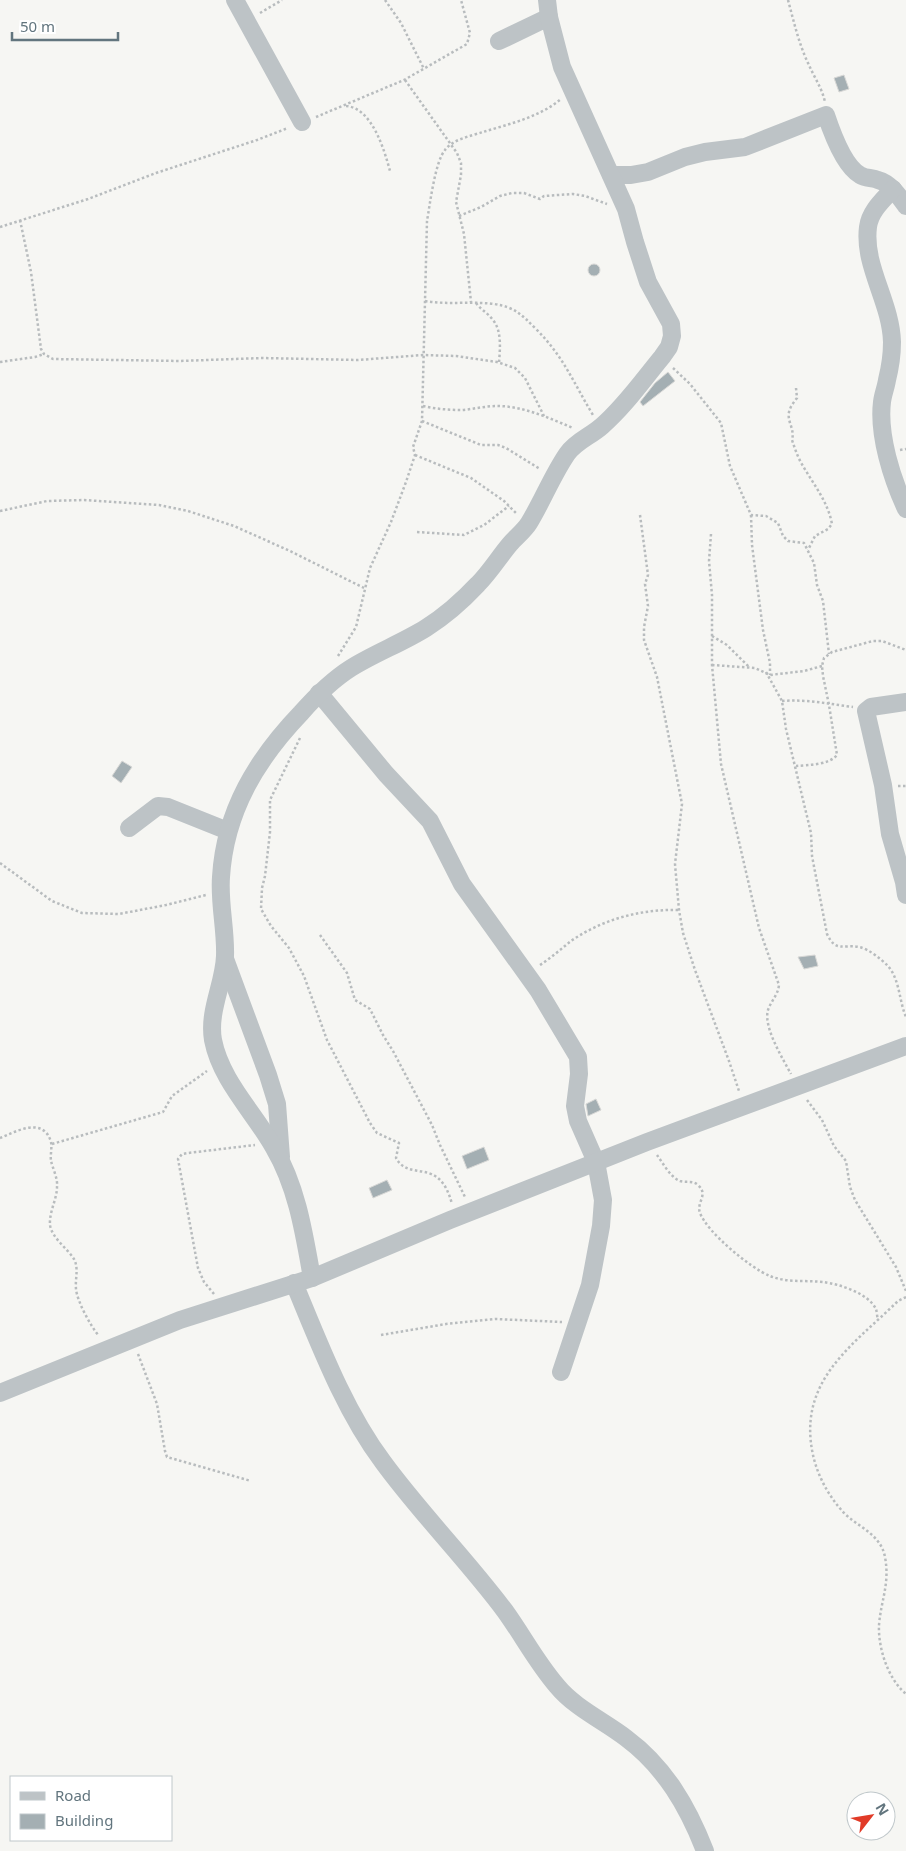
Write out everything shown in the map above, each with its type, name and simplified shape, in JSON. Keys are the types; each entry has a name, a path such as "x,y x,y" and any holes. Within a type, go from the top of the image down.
{"street":[{"path":"235,0 302,122"},
{"path":"312,1278 293,1190 271,1143 236,1092 220,1061 213,1038 213,1012 225,959 220,879 226,839 239,798 278,737 319,694 342,674 369,657 426,628 479,583 529,524 552,478 569,451 612,416 662,357 669,347 672,336 672,324 648,282 626,209 572,90 556,47 548,8 499,41"},
{"path":"611,175 632,175 648,172 685,156 745,147 826,116 840,151 857,174 866,178 877,179 893,189 906,206"},
{"path":"893,189 876,207 868,225 867,249 888,316 892,341 882,402 883,436 892,470 906,509"},
{"path":"319,694 386,774 430,821 462,884 525,972 564,1031 578,1057 579,1074 575,1106 578,1121 596,1162 603,1200 601,1226 590,1285 561,1372"},
{"path":"906,702 888,703 866,710 890,834 906,894"},
{"path":"129,828 158,806 168,807 228,831"},
{"path":"225,959 277,1104 281,1164"},
{"path":"0,1393 126,1341 224,1304 312,1278 450,1220 647,1142 796,1085 906,1046"},
{"path":"294,1283 339,1386 363,1431 383,1462 506,1612 558,1687 571,1699 626,1738 655,1764 684,1804 705,1851"}],"path":[{"path":"247,20 282,0"},
{"path":"0,227 88,199 156,173 258,140 404,80 467,44 470,33 461,0"},
{"path":"788,0 808,64 819,83 825,100 826,116"},
{"path":"387,1 401,23 424,69"},
{"path":"404,80 451,144 461,163 461,175 456,202 464,234 471,302"},
{"path":"333,661 339,656 356,627 370,568 391,522 415,455 413,448 422,421 423,406 427,221 437,170 444,151 451,144 543,111 572,90"},
{"path":"345,105 360,109 367,117 386,157 390,171"},
{"path":"459,216 481,207 500,196 512,193 524,193 540,199 544,196 561,194 586,196 599,200 612,208"},
{"path":"20,220 31,272 41,349 44,354 53,359 180,361 262,358 358,360 423,355 456,356 499,363 515,368 526,378 544,416"},
{"path":"425,301 439,304 471,302 506,307 522,314 551,343 565,364 594,432"},
{"path":"475,303 496,324 499,340 499,363"},
{"path":"0,362 44,354"},
{"path":"662,357 690,384 721,423 730,466 751,515 752,545 763,630 770,663 770,675"},
{"path":"796,388 797,398 789,410 789,419 794,435 792,440 804,467 820,493 832,524 828,529 815,536 808,550"},
{"path":"423,406 462,410 497,406 518,408 594,432"},
{"path":"422,421 481,444 498,445 506,448 552,478"},
{"path":"415,455 472,478 529,524"},
{"path":"0,511 47,501 84,500 159,505 197,514 234,526 290,551 364,588"},
{"path":"417,532 464,534 484,526 509,506"},
{"path":"640,515 648,575 645,584 648,606 644,627 644,640 657,677 682,804 675,864 679,910 683,933 729,1061 742,1107"},
{"path":"751,515 766,516 778,523 783,536 788,541 804,543 808,550 814,563 817,585 823,602 829,654"},
{"path":"711,534 709,561 712,595 712,665 720,764 760,928 779,984 778,992 768,1012 768,1019 773,1037 796,1085 822,1120 834,1146 846,1162 850,1187 855,1200 886,1249 906,1291"},
{"path":"712,636 727,645 749,668"},
{"path":"796,766 828,761 837,755 822,666 824,658 829,654 873,641 906,650"},
{"path":"712,665 749,668 766,672 770,675 804,671 822,666"},
{"path":"766,672 782,701 786,729 811,833 814,865 827,934 831,942 838,947 858,946 874,954 887,966 896,981 906,1017"},
{"path":"782,701 815,701 866,710"},
{"path":"302,736 270,800 270,832 261,909 271,926 289,948 304,976 327,1040 370,1123 377,1134 399,1143 396,1158 399,1164 406,1168 436,1175 444,1182 452,1201 453,1209 450,1220"},
{"path":"0,863 52,901 82,913 118,914 166,905 221,891"},
{"path":"525,972 543,963 577,938 600,926 650,910 679,910"},
{"path":"320,935 346,973 354,998 370,1009 393,1051 432,1125 471,1212"},
{"path":"901,1004 906,1004"},
{"path":"51,1144 163,1112 172,1096 220,1061"},
{"path":"0,1137 33,1127 41,1128 46,1132 51,1144 51,1160 58,1187 51,1220 52,1230 75,1260 77,1295 92,1327 102,1338 126,1341 157,1404 165,1451 168,1457 251,1481"},
{"path":"647,1142 676,1178 699,1185 704,1197 700,1203 699,1211 707,1225 742,1258 760,1271 782,1281 824,1282 843,1287 872,1303 877,1310 878,1321"},
{"path":"224,1304 204,1282 198,1268 178,1171 178,1159 182,1154 271,1143"},
{"path":"906,1297 898,1301 845,1350 820,1386 810,1417 811,1445 816,1469 826,1490 845,1514 873,1535 884,1555 887,1573 886,1591 879,1626 882,1654 889,1670 901,1690 906,1694"},
{"path":"381,1335 446,1324 496,1319 578,1323"}],"building":[{"path":"844,75 849,89 839,92 834,78"},
{"path":"594,264 600,270 594,276 588,270"},
{"path":"668,372 675,381 643,406 640,402 655,383"},
{"path":"122,761 132,767 121,783 112,776"},
{"path":"815,955 818,966 804,969 798,957"},
{"path":"596,1099 601,1110 588,1116 586,1104"},
{"path":"484,1147 489,1160 467,1169 462,1156"},
{"path":"387,1180 392,1190 373,1198 369,1188"}]}
